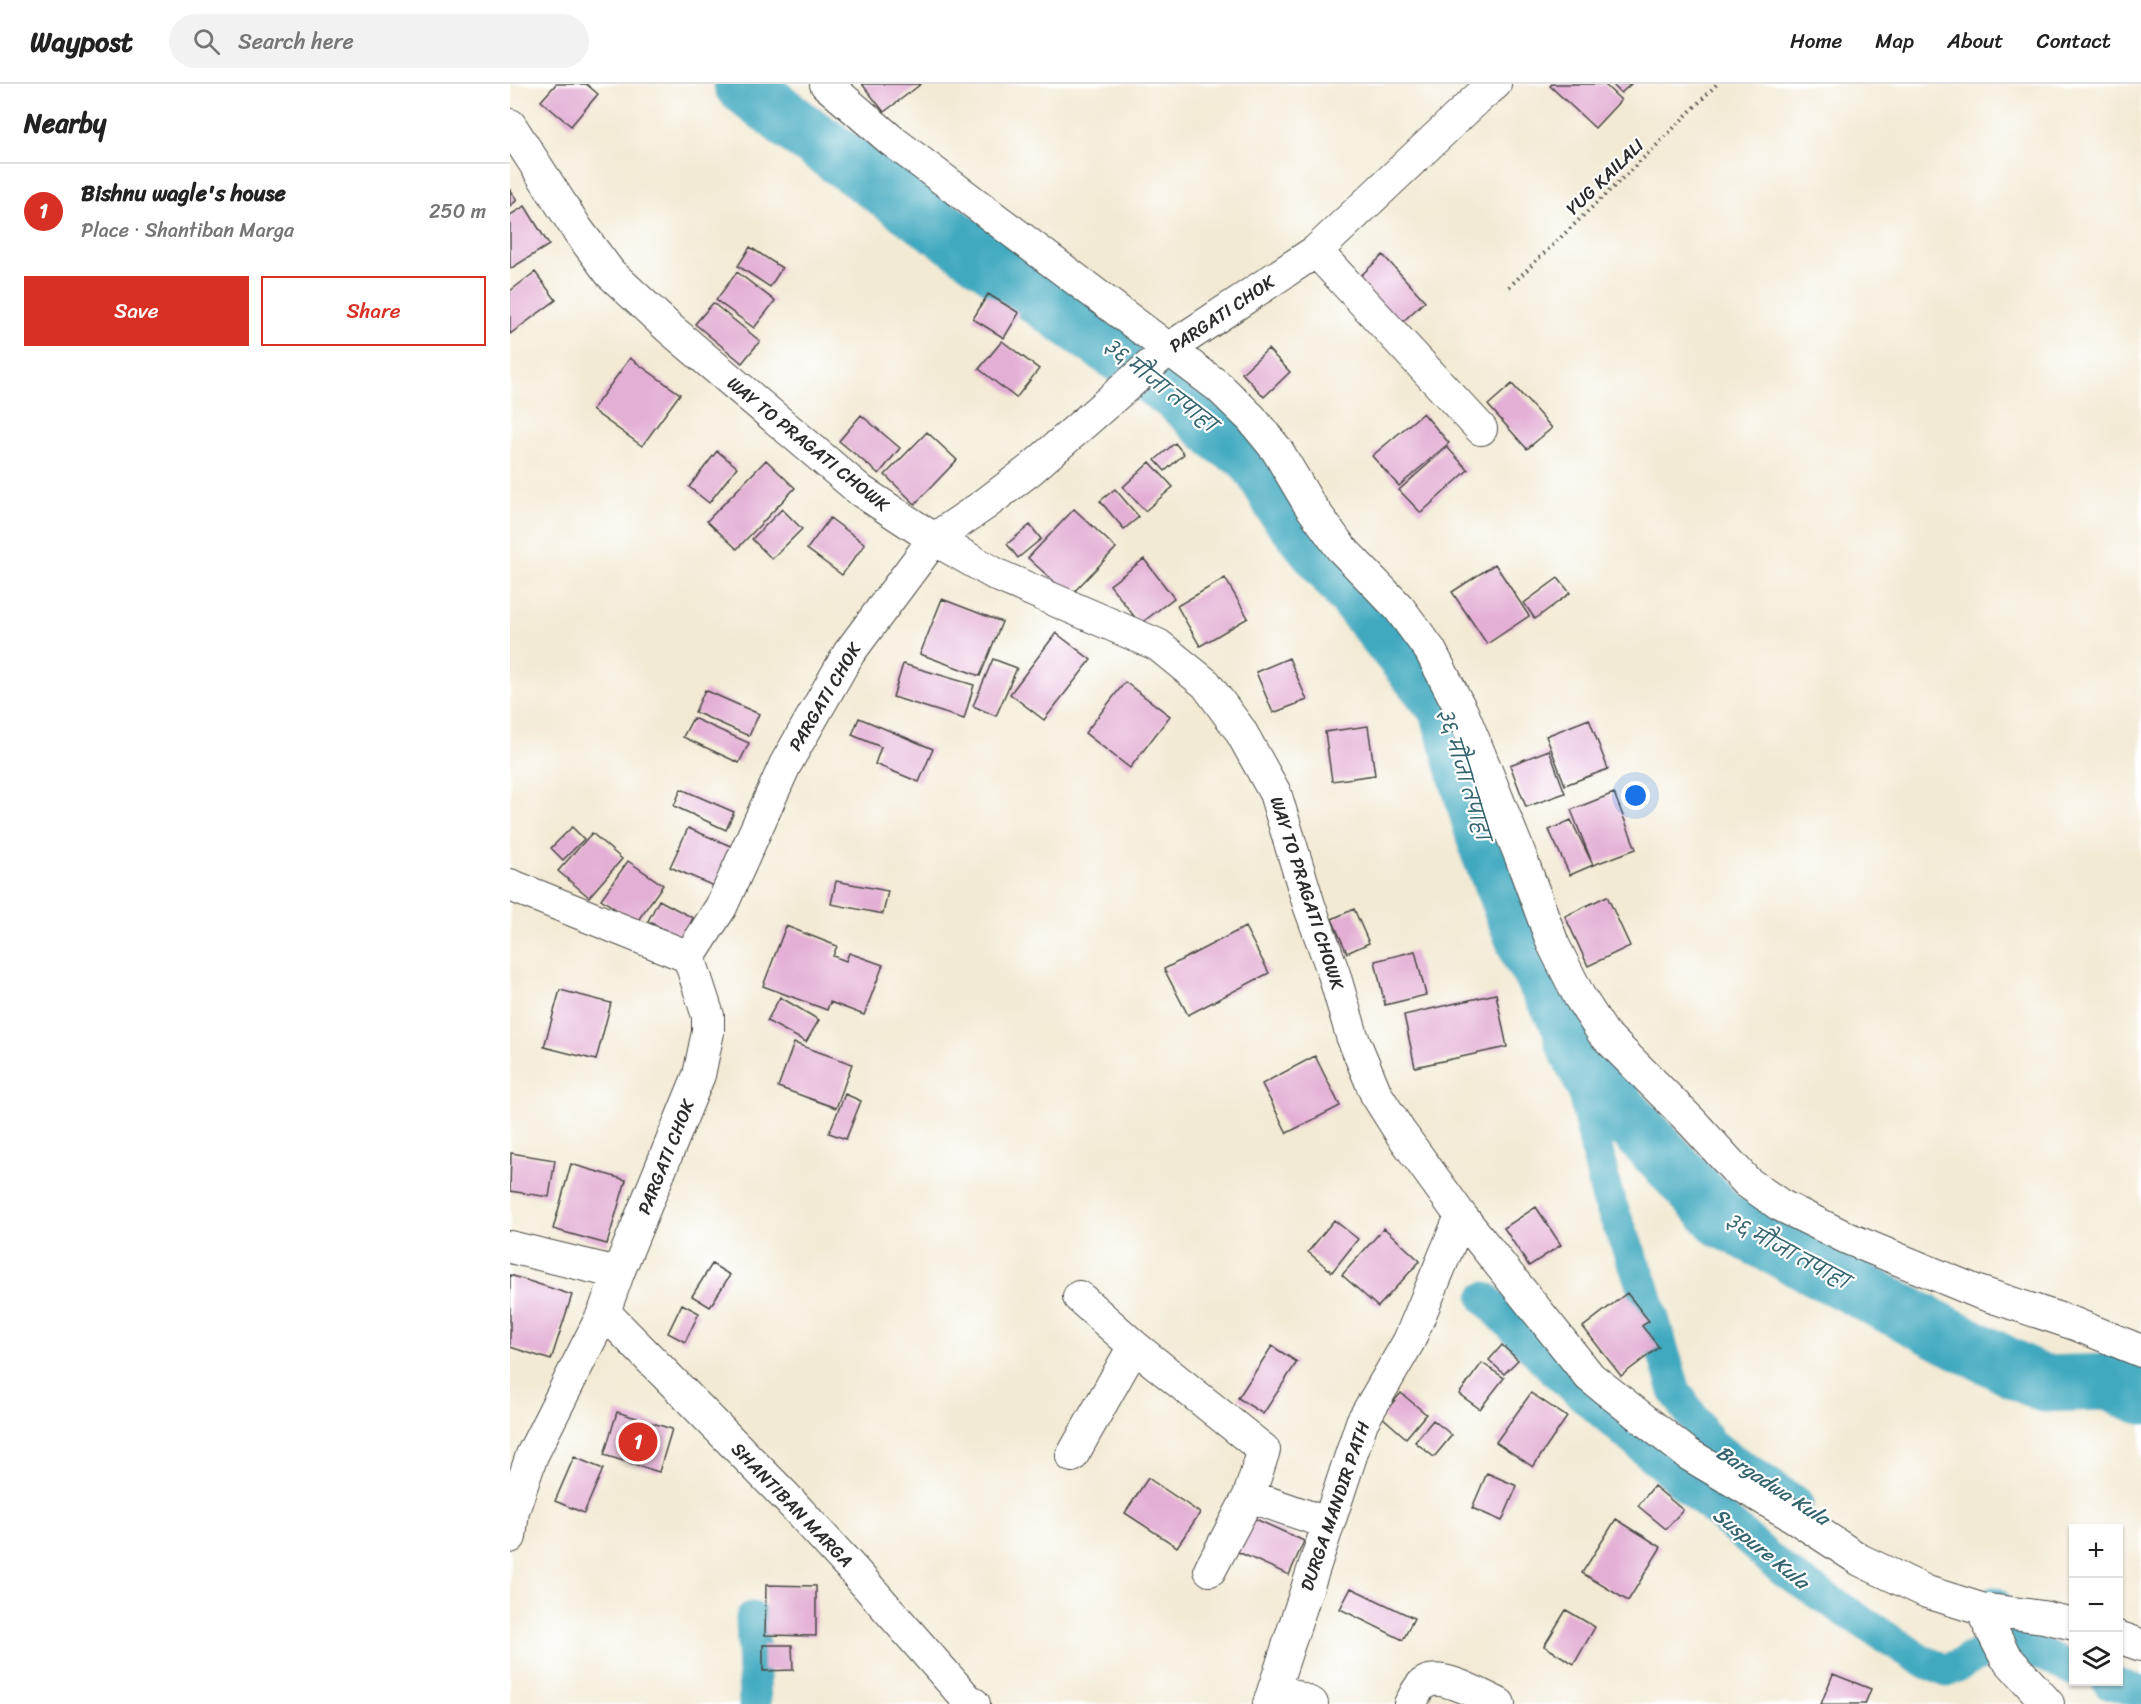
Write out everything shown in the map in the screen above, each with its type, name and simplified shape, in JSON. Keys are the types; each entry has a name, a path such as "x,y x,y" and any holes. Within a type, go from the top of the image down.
{"street":[{"path":"826,84 891,140 1165,352 1220,387 1251,418 1277,450 1309,504 1341,548 1399,608 1430,650 1470,732 1553,944 1580,996 1603,1033 1691,1121 1747,1182 1780,1205 1847,1238 1978,1292 2075,1324 2141,1351"},
{"name":"PARGATI CHOK","path":"510,1537 513,1511 532,1455 604,1312 699,1075 708,1032 708,1016 689,957 721,907 785,765 849,653 934,539 984,506 1030,470 1165,352 1316,251 1495,84"},
{"name":"WAY TO PRAGATI CHOWK","path":"510,125 577,229 610,273 678,336 852,484 934,539 997,575 1158,645 1206,684 1240,730 1275,793 1352,1036 1377,1094 1400,1132 1461,1216 1590,1377 1688,1454 1793,1516 1860,1560 1927,1592 1993,1633 2043,1617 2069,1623"},
{"path":"1316,251 1482,429"},
{"path":"510,885 689,957"},
{"name":"DURGA MANDIR PATH","path":"1272,1696 1362,1422 1409,1341 1461,1216"},
{"path":"510,1247 618,1273"},
{"path":"1079,1297 1134,1346 1264,1450 1249,1496 1210,1570"},
{"name":"SHANTIBAN MARGA","path":"604,1312 786,1497 966,1698 974,1704"},
{"path":"1072,1456 1134,1346"},
{"path":"1249,1496 1327,1523"},
{"path":"1993,1633 2048,1704"},
{"path":"2123,1639 2141,1645"},
{"path":"1410,1704 1420,1685 1428,1680 1443,1679 1499,1704"},
{"path":"1272,1696 1312,1704"}],"path":[{"name":"YUG KAILALI","path":"1509,287 1655,147 1716,84"}],"building":[{"path":"556,84 586,84 598,94 571,126 541,101"},
{"path":"862,84 921,84 884,112"},
{"path":"1552,84 1604,84 1621,100 1595,128 1550,86"},
{"path":"1612,84 1631,84 1621,93"},
{"path":"510,190 517,200 510,206"},
{"path":"525,206 549,245 510,269 510,215"},
{"path":"750,247 782,268 770,287 738,266"},
{"path":"1383,255 1425,301 1397,327 1355,281"},
{"path":"535,272 556,300 510,334 510,291"},
{"path":"737,272 775,301 754,328 716,300"},
{"path":"988,294 1019,313 1004,338 973,319"},
{"path":"713,303 760,341 742,363 695,324"},
{"path":"1002,341 1039,369 1016,398 979,369"},
{"path":"1268,349 1290,372 1264,397 1242,373"},
{"path":"630,358 680,394 642,446 592,410"},
{"path":"1512,384 1552,428 1527,449 1488,405"},
{"path":"1423,413 1449,443 1399,486 1372,456"},
{"path":"861,415 900,448 879,474 839,441"},
{"path":"927,432 957,460 915,504 885,475"},
{"path":"1175,443 1184,454 1165,471 1155,460"},
{"path":"1447,447 1468,470 1421,513 1399,490"},
{"path":"717,451 737,467 709,503 689,487"},
{"path":"766,460 795,488 737,549 707,521"},
{"path":"1150,462 1173,487 1145,511 1123,487"},
{"path":"1115,489 1139,517 1124,529 1100,501"},
{"path":"782,509 802,529 772,559 752,539"},
{"path":"1074,509 1116,548 1070,596 1028,558"},
{"path":"830,518 865,544 842,575 807,549"},
{"path":"1030,525 1041,539 1018,558 1007,544"},
{"path":"1144,559 1174,598 1140,624 1110,585"},
{"path":"1495,564 1529,616 1487,644 1452,592"},
{"path":"1225,578 1248,618 1200,646 1177,606"},
{"path":"1558,578 1570,593 1535,619 1524,603"},
{"path":"942,599 1002,622 980,676 920,654"},
{"path":"1056,633 1091,660 1044,720 1010,694"},
{"path":"1289,658 1307,700 1273,713 1256,672"},
{"path":"993,659 1017,668 996,716 973,706"},
{"path":"903,664 974,685 964,719 893,697"},
{"path":"1125,682 1170,716 1130,768 1085,733"},
{"path":"705,690 759,714 749,736 695,712"},
{"path":"693,718 749,743 739,763 683,737"},
{"path":"859,718 933,749 919,782 875,764 881,747 852,735"},
{"path":"1589,719 1608,769 1565,785 1546,736"},
{"path":"1368,726 1375,775 1332,781 1325,732"},
{"path":"1549,750 1565,793 1526,807 1510,765"},
{"path":"681,789 734,812 726,830 674,806"},
{"path":"1614,793 1636,849 1593,865 1571,810"},
{"path":"1571,820 1593,865 1570,875 1549,830"},
{"path":"572,827 584,839 563,860 551,848"},
{"path":"688,828 733,847 716,887 670,867"},
{"path":"592,833 622,859 589,897 558,871"},
{"path":"628,861 663,885 636,923 601,899"},
{"path":"836,881 888,891 883,914 831,904"},
{"path":"1607,896 1630,946 1588,966 1565,916"},
{"path":"659,900 693,918 682,939 648,921"},
{"path":"1354,909 1369,943 1347,953 1332,919"},
{"path":"786,926 837,946 833,956 846,961 849,953 883,965 864,1015 830,1002 827,1010 763,986"},
{"path":"1245,927 1269,973 1188,1015 1164,969"},
{"path":"1415,951 1426,995 1385,1005 1375,961"},
{"path":"560,990 611,1003 596,1060 544,1047"},
{"path":"1496,994 1507,1047 1415,1067 1404,1015"},
{"path":"780,997 819,1020 806,1042 767,1021"},
{"path":"794,1043 852,1064 836,1108 778,1087"},
{"path":"1315,1056 1340,1106 1287,1133 1262,1084"},
{"path":"845,1094 861,1101 846,1139 829,1133"},
{"path":"511,1153 555,1160 549,1197 510,1191"},
{"path":"571,1164 626,1180 607,1244 553,1229"},
{"path":"1536,1207 1561,1245 1529,1266 1504,1228"},
{"path":"1334,1220 1358,1239 1332,1272 1308,1252"},
{"path":"1384,1228 1420,1261 1378,1307 1342,1275"},
{"path":"712,1264 730,1275 710,1307 692,1296"},
{"path":"510,1275 572,1295 551,1360 510,1347"},
{"path":"1627,1293 1649,1321 1642,1326 1659,1347 1621,1376 1583,1327"},
{"path":"682,1304 699,1313 685,1342 668,1333"},
{"path":"1502,1345 1518,1360 1504,1374 1489,1360"},
{"path":"1272,1346 1297,1362 1263,1414 1238,1398"},
{"path":"1482,1363 1504,1378 1480,1409 1459,1394"},
{"path":"1401,1393 1426,1414 1406,1438 1381,1416"},
{"path":"1531,1393 1567,1417 1533,1467 1496,1442"},
{"path":"617,1412 672,1429 659,1472 604,1455"},
{"path":"1433,1420 1452,1435 1434,1457 1415,1442"},
{"path":"574,1457 603,1469 584,1513 555,1501"},
{"path":"1487,1473 1517,1486 1502,1521 1472,1508"},
{"path":"1148,1478 1200,1513 1177,1547 1125,1513"},
{"path":"1654,1486 1683,1510 1666,1529 1638,1506"},
{"path":"1251,1517 1304,1541 1289,1575 1236,1551"},
{"path":"1616,1519 1661,1547 1628,1601 1582,1573"},
{"path":"766,1585 816,1586 816,1636 765,1635"},
{"path":"1351,1588 1414,1618 1403,1640 1340,1609"},
{"path":"1566,1610 1595,1627 1574,1664 1544,1646"},
{"path":"763,1645 792,1645 793,1670 763,1671"},
{"path":"1833,1674 1871,1689 1865,1704 1821,1704"}],"waterway":[{"name":"३६ मौजा तपाहा","path":"742,84 797,127 1177,394 1220,433 1253,457 1267,476 1286,510 1447,708 1488,849 1530,955 1618,1108 1723,1220 2043,1384 2107,1382 2141,1396"},
{"name":"Bargadwa Kula","path":"1559,1006 1560,1041 1583,1089 1607,1196 1643,1286 1675,1391 1711,1445 1797,1503"},
{"name":"Suspure Kula","path":"1485,1298 1557,1373 1785,1572 1923,1661 1947,1671 2004,1642 2020,1660"},
{"name":"Bargadwa Kula","path":"1994,1603 2012,1639 2069,1668"},
{"path":"752,1618 755,1704"},
{"name":"Bargadwa Kula","path":"2121,1686 2141,1692"}],"place":[{"name":"Bishnu wagle's house","path":"638,1442"}]}
